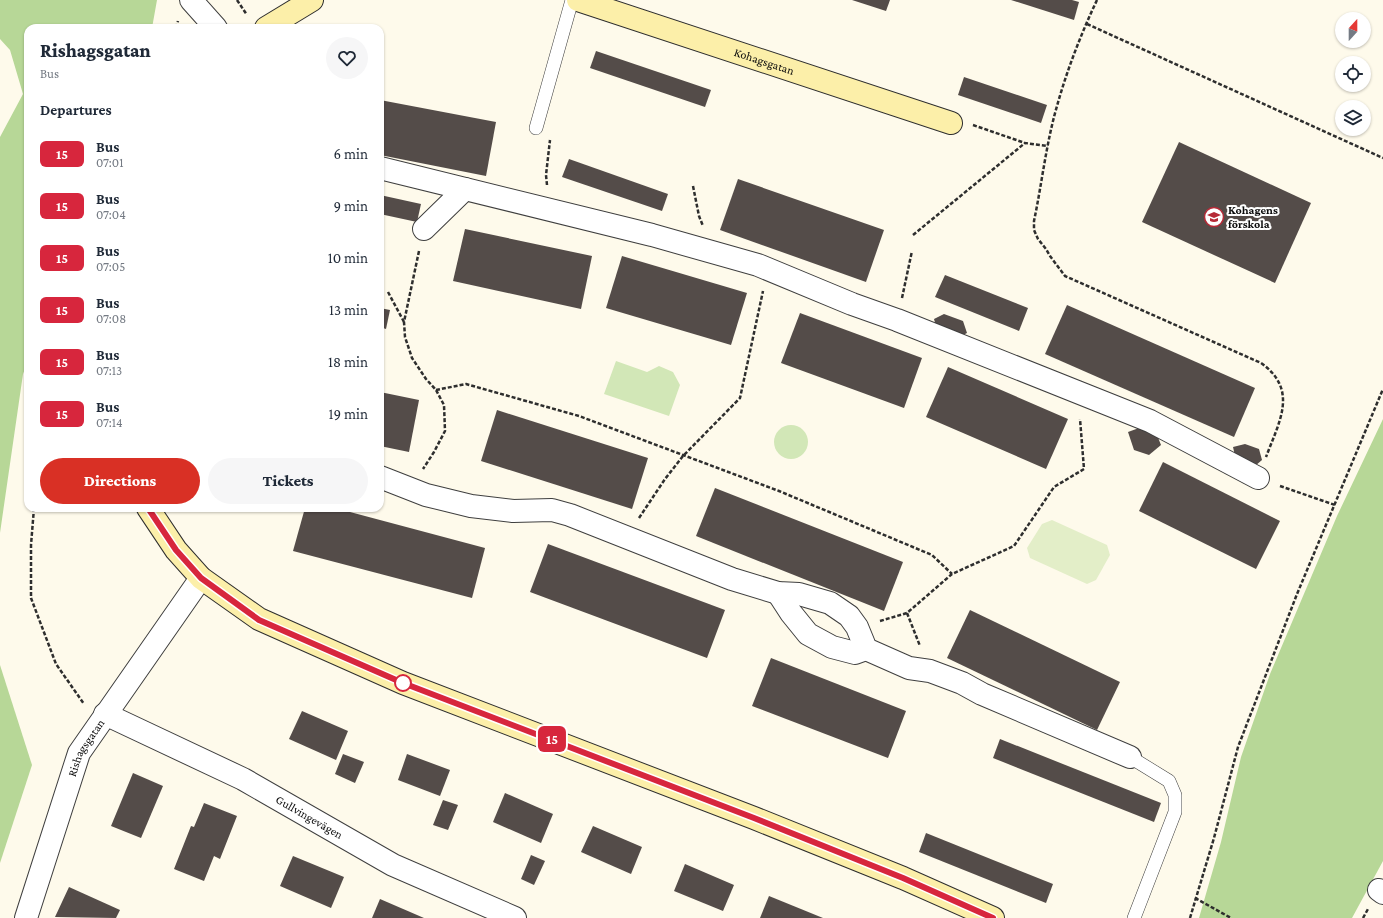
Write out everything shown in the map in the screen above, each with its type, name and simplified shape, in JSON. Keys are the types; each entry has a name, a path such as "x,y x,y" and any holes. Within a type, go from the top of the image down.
{"street":[{"path":"191,0 212,24"},
{"path":"273,24 312,0"},
{"name":"Kohagsgatan","path":"578,0 951,122"},
{"path":"384,169 652,235 758,265 852,304 897,320 1150,421 1258,478"},
{"path":"424,229 465,189"},
{"path":"389,480 426,495 471,506 513,511 552,510 570,515 732,579 778,593 799,594 830,603 849,616 857,627 866,649"},
{"path":"153,512 176,550 201,578 259,620 403,683 754,818 903,878 993,918"},
{"name":"Rishagsgatan","path":"26,918 79,753 201,578"},
{"path":"778,593 791,613 808,634 832,647 855,653 866,649 909,668 930,671 962,683 982,694 1130,757"},
{"name":"Gullvingevägen","path":"105,714 243,779 393,865 515,918"}],"lane":[{"path":"536,128 572,0"},
{"path":"1130,757 1169,781 1175,795 1175,812 1134,918"}],"path":[{"path":"1097,0 1076,52 1057,106 1034,221 1034,230 1038,240 1046,248 1065,276 1261,363 1271,370 1281,386 1284,402 1280,424 1258,478 1335,505"},
{"path":"1087,24 1383,158"},
{"path":"951,122 959,125 970,124 1025,143 1048,146"},
{"path":"552,134 546,175 548,194 555,211"},
{"path":"913,236 1025,143"},
{"path":"693,186 699,216 714,252"},
{"path":"389,480 422,469 434,452 445,431 444,405 436,390 426,379 412,358 405,337 404,322 424,229"},
{"path":"897,320 912,251"},
{"path":"626,538 665,479 684,456 740,398 763,292 758,265"},
{"path":"388,292 404,322"},
{"path":"436,390 466,384 579,416 779,491 932,555 952,574"},
{"path":"857,627 907,614 952,574 1014,546 1054,487 1084,469 1080,414 1066,387"},
{"path":"1190,918 1214,838 1238,748 1297,594 1383,390"},
{"path":"34,512 31,545 31,598 56,664 88,710 105,714"},
{"path":"907,614 930,671"},
{"path":"1195,898 1231,918"}],"green space":[{"path":"0,0 157,0 153,24 24,24 24,371 0,533 0,137 23,94 10,50 0,39"},
{"path":"616,361 647,372 659,366 673,372 680,385 669,416 604,394"},
{"path":"1383,419 1383,861 1352,918 1199,918 1221,842 1241,757 1270,674 1337,516"},
{"path":"794,425 801,427 806,432 808,442 806,452 801,457 788,459 781,457 776,452 774,439 776,432 781,427"},
{"path":"1052,520 1107,545 1110,555 1096,580 1087,584 1030,558 1027,548 1042,524"},
{"path":"0,665 32,765 0,863"}],"building":[{"path":"852,0 890,0 886,11"},
{"path":"1011,0 1072,0 1079,2 1074,20"},
{"path":"596,51 711,90 705,107 590,68"},
{"path":"964,77 1047,105 1041,123 958,95"},
{"path":"384,101 496,122 486,176 384,156"},
{"path":"1179,142 1311,203 1275,283 1142,222"},
{"path":"569,159 668,194 662,211 562,177"},
{"path":"738,179 884,230 866,282 720,230"},
{"path":"384,196 421,204 417,222 384,215"},
{"path":"465,229 592,256 581,309 453,281"},
{"path":"622,256 747,293 731,345 606,308"},
{"path":"945,275 1028,308 1019,331 935,297"},
{"path":"1067,305 1255,388 1234,437 1045,354"},
{"path":"384,309 390,310 386,329 384,328"},
{"path":"800,313 922,358 904,408 781,363"},
{"path":"944,314 963,321 967,333 957,338 937,330 934,319"},
{"path":"948,367 1068,419 1046,469 926,417"},
{"path":"384,393 419,400 409,452 384,447"},
{"path":"497,410 648,458 632,509 481,461"},
{"path":"1139,428 1157,435 1161,445 1149,455 1134,450 1128,432"},
{"path":"1245,444 1259,449 1262,460 1255,466 1236,460 1233,447"},
{"path":"1163,462 1280,521 1256,569 1139,511"},
{"path":"715,488 903,562 884,611 696,536"},
{"path":"304,512 350,512 485,548 472,598 293,551"},
{"path":"548,544 725,610 707,658 530,592"},
{"path":"970,610 1120,682 1097,730 947,658"},
{"path":"771,658 906,711 888,758 752,706"},
{"path":"302,711 348,731 336,760 289,739"},
{"path":"1000,739 1161,803 1154,822 993,758"},
{"path":"343,754 364,762 355,783 335,774"},
{"path":"407,754 450,770 440,796 398,780"},
{"path":"133,773 163,786 141,838 111,826"},
{"path":"505,793 553,814 541,843 493,822"},
{"path":"443,800 458,805 448,830 433,825"},
{"path":"204,803 237,816 220,859 214,856 204,881 174,869 191,826 194,827"},
{"path":"593,826 642,847 631,874 581,852"},
{"path":"926,833 1053,884 1046,903 919,852"},
{"path":"531,855 545,861 534,885 521,879"},
{"path":"293,856 344,877 331,908 280,886"},
{"path":"685,864 734,885 723,911 674,891"},
{"path":"69,887 120,910 116,918 55,917"},
{"path":"769,896 823,918 760,918"},
{"path":"380,899 424,918 372,918"}],"bus line":[{"name":"15","path":"151,512 176,550 201,578 259,620 403,683 480,711 754,818 903,878 993,918"}],"place":[{"name":"Kohagens förskola","path":"1214,217"}]}
